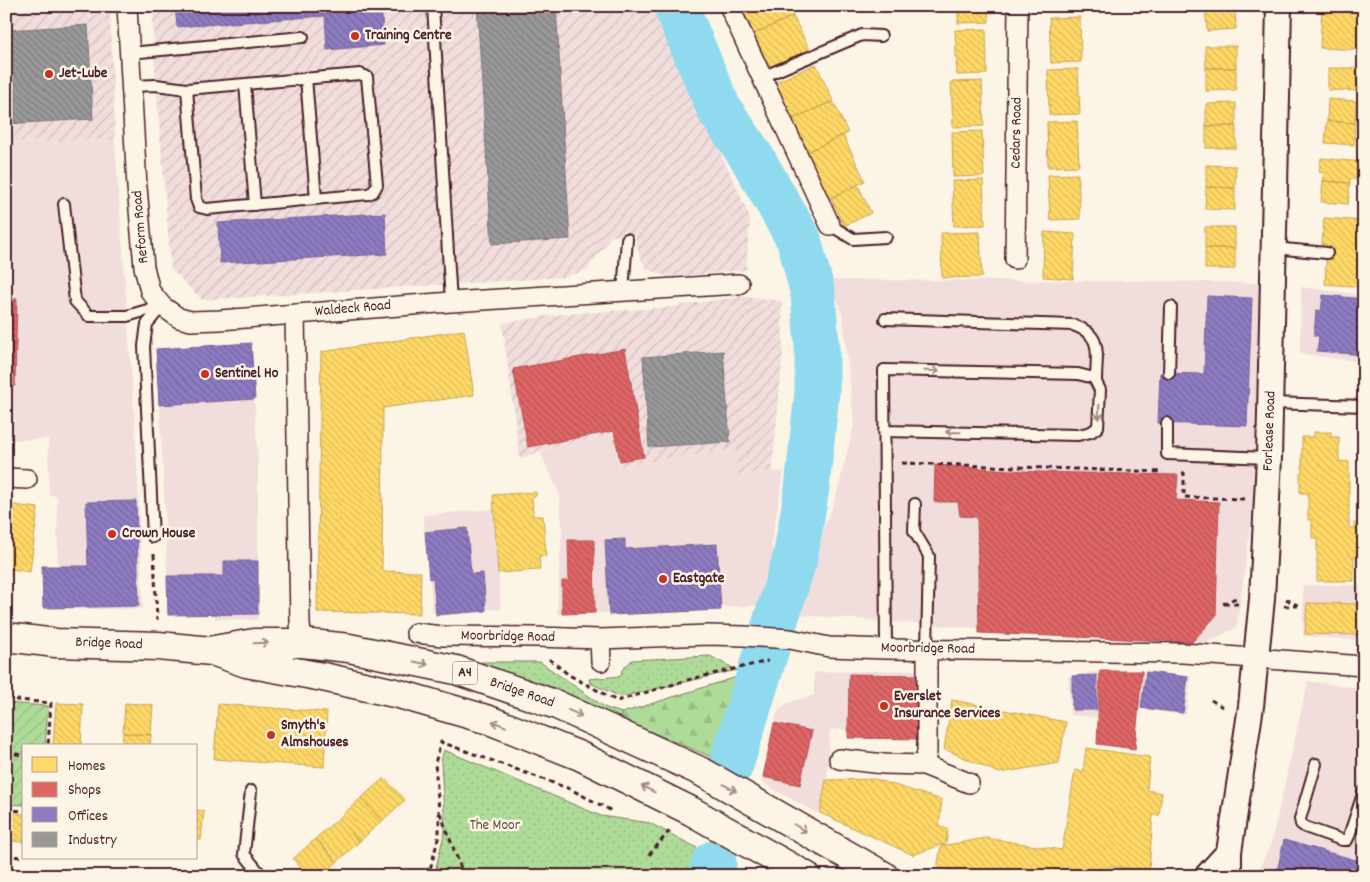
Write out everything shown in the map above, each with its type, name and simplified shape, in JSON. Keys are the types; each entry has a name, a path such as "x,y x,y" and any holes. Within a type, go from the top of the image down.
{"main road":[{"name":"Bridge Road","path":"6,637 56,643 158,646 212,651 246,663 400,694 489,720 580,756 682,818"},
{"name":"Bridge Road","path":"212,651 254,643 302,643 349,648 456,670 557,705 702,772 884,876"},
{"name":"Bridge Road","path":"302,643 307,657 312,661 324,665 424,684 440,692 460,712"},
{"name":"A4","path":"682,818 747,842 806,876"}],"street":[{"name":"Reform Road","path":"127,6 144,268 150,291 162,306 179,318 191,321 295,314"},
{"path":"729,6 830,225"},
{"name":"Cedars Road","path":"1015,259 1018,6"},
{"name":"Forlease Road","path":"1229,876 1229,852 1251,706 1262,599 1269,458 1279,6"},
{"name":"Waldeck Road","path":"302,643 300,624 295,314 739,284"},
{"path":"6,478 27,478"},
{"name":"Moorbridge Road","path":"416,633 442,636 600,639 708,635 744,636 790,640 829,647 1183,653 1364,666"},
{"path":"600,639 601,661"},
{"path":"924,765 927,752 927,650"},
{"path":"839,759 884,764 924,765 969,783"},
{"path":"1207,876 1229,852"}],"lane":[{"path":"433,6 451,302"},
{"path":"762,77 862,35 881,36"},
{"path":"129,53 303,37"},
{"path":"132,86 156,85 187,89 360,74 367,77 377,185 374,192 207,209 199,207 196,199 187,89"},
{"path":"306,78 316,199"},
{"path":"245,84 255,204"},
{"path":"64,204 75,301 89,316 128,316 162,306"},
{"path":"830,225 853,239 886,237"},
{"path":"623,292 628,239"},
{"path":"1274,248 1327,253"},
{"path":"153,537 144,346 147,324 162,306"},
{"path":"1169,373 1171,307"},
{"path":"884,431 1078,435 1092,432 1098,427 1100,390 1096,381 1096,343 1092,336 1084,329 1073,325 886,319"},
{"path":"886,649 884,370 1078,374 1094,378 1096,381"},
{"path":"1270,403 1364,406"},
{"path":"1167,423 1167,454 1269,458"},
{"path":"914,504 914,531 929,556 927,650"},
{"path":"1316,764 1300,819 1301,824 1305,827 1347,840 1364,791"},
{"path":"251,791 244,854 262,876"}],"path":[{"path":"884,462 1165,472"},
{"path":"1175,472 1184,473 1184,497 1231,499"},
{"path":"153,537 157,623"},
{"path":"569,675 617,701 695,678 772,660"},
{"path":"6,699 51,702 48,744"},
{"path":"426,876 431,866 439,834 435,763 442,737"},
{"path":"440,742 570,789 612,811"},
{"path":"6,753 22,755"},
{"path":"6,810 22,811"},
{"path":"439,811 464,876"},
{"path":"649,855 682,818"},
{"path":"6,856 22,857"}],"shaded area":[{"path":"6,6 110,6 115,140 6,142"},
{"path":"152,6 652,6 750,218 746,270 668,277 647,269 639,255 635,235 612,236 587,270 565,277 202,300 171,269 155,72"},
{"path":"115,140 136,437 143,609 50,609 53,581 58,581 57,496 49,495 48,439 6,440 6,142"},
{"path":"830,280 1262,283 1255,491 1237,627 1202,645 801,615 806,572 835,500 854,425 843,317"},
{"path":"1301,287 1364,295 1364,362 1300,354"},
{"path":"744,296 782,301 783,352 772,471 738,475 735,449 621,466 614,435 551,447 520,459 502,323 561,314 663,308"},
{"path":"251,343 258,459 258,620 215,619 215,614 168,615 163,468 156,349"},
{"path":"614,435 621,466 735,449 739,475 772,471 784,472 771,545 778,565 770,605 557,614 562,526 559,493 540,452 551,447"},
{"path":"495,509 501,610 433,613 423,515"},
{"path":"1303,585 1364,585 1364,641 1303,636"},
{"path":"916,670 916,725 830,730 827,781 820,815 761,782 776,717 780,708 790,702 814,695 814,672"},
{"path":"1100,671 1099,718 1070,715 1068,676"},
{"path":"1142,671 1191,676 1186,715 1139,709"},
{"path":"1308,681 1364,689 1364,876 1256,876 1271,843"}],"green space":[{"path":"710,656 737,670 621,697 590,683 589,679 621,676 622,670 632,660"},
{"path":"482,662 540,662 606,708 622,713 620,719 551,690 480,665"},
{"path":"743,675 758,675 733,766 620,719 622,713"},
{"path":"6,703 48,706 45,744 22,744 22,805 6,804"},
{"name":"The Moor","path":"444,750 601,816 650,823 697,848 690,876 434,876 445,830 441,762"}],"building: Homes":[{"path":"741,6 789,6 793,16 754,34"},
{"path":"958,6 988,6 989,22 958,23"},
{"path":"1053,6 1083,6 1083,9 1053,11"},
{"path":"1192,6 1235,6 1235,7 1192,10"},
{"path":"1322,6 1359,6 1358,22 1364,22 1364,50 1320,48"},
{"path":"1235,7 1236,29 1207,31 1205,8"},
{"path":"793,16 810,50 770,68 754,34"},
{"path":"1080,17 1081,62 1051,63 1049,18"},
{"path":"986,29 987,74 957,75 955,30"},
{"path":"1205,46 1236,46 1236,68 1206,68"},
{"path":"816,64 833,101 790,120 774,83"},
{"path":"1206,68 1236,68 1236,90 1206,91"},
{"path":"1328,68 1358,68 1358,91 1328,90"},
{"path":"1078,69 1080,114 1049,115 1048,70"},
{"path":"982,81 984,126 953,127 951,82"},
{"path":"1328,99 1356,101 1355,123 1327,121"},
{"path":"833,101 848,133 805,153 790,120"},
{"path":"1236,103 1236,126 1206,126 1206,104"},
{"path":"1077,121 1079,166 1048,167 1047,122"},
{"path":"1327,121 1355,123 1354,145 1325,143"},
{"path":"1206,126 1236,126 1236,148 1206,148"},
{"path":"982,131 984,176 953,177 952,132"},
{"path":"843,135 865,181 827,200 805,153"},
{"path":"1321,158 1362,162 1361,179 1350,179 1350,183 1323,181 1324,173 1319,172"},
{"path":"1206,165 1236,166 1235,188 1206,187"},
{"path":"1078,174 1080,219 1050,220 1048,175"},
{"path":"983,180 985,225 954,226 952,181"},
{"path":"1323,181 1350,183 1348,204 1321,202"},
{"path":"858,185 871,213 844,226 831,198"},
{"path":"1206,187 1235,188 1235,210 1205,209"},
{"path":"1324,218 1364,221 1364,287 1325,284 1327,245 1322,245"},
{"path":"1205,227 1235,227 1235,248 1205,248"},
{"path":"980,232 982,277 942,278 941,233"},
{"path":"1044,232 1075,234 1073,279 1043,277"},
{"path":"1205,248 1235,248 1235,269 1205,269"},
{"path":"464,330 474,395 383,408 382,571 421,572 420,614 317,612 321,352"},
{"path":"1314,432 1331,432 1331,437 1339,437 1339,461 1349,462 1349,528 1354,528 1354,523 1364,523 1364,556 1354,556 1354,581 1317,581 1317,538 1312,538 1312,520 1308,520 1308,493 1300,493 1302,437 1314,437"},
{"path":"536,492 536,496 532,497 533,516 543,516 546,556 539,556 540,570 498,573 493,495"},
{"path":"1156,500 1207,502 1206,600 1216,600 1216,610 1201,625 1156,624 1156,587 1174,588 1174,536 1155,536"},
{"path":"6,504 38,508 30,572 11,569 11,576 6,575"},
{"path":"1307,603 1364,604 1364,635 1305,634"},
{"path":"952,700 1066,722 1059,763 999,773 944,749"},
{"path":"56,703 83,704 81,744 53,744"},
{"path":"125,703 153,705 151,735 123,733"},
{"name":"Smyth's Almshouses","path":"218,704 327,712 324,767 214,759"},
{"path":"123,733 151,735 150,744 122,744"},
{"path":"1086,748 1150,757 1147,790 1162,793 1159,816 1153,815 1149,871 1110,866 1109,876 978,876 937,868 941,846 986,838 1062,850 1075,770 1083,772"},
{"path":"384,778 405,800 382,821 361,798"},
{"path":"875,779 942,800 939,825 948,830 946,843 913,855 820,813 826,780"},
{"path":"361,798 382,821 359,842 339,818"},
{"path":"198,810 204,811 201,840 198,840"},
{"path":"6,813 22,814 22,842 6,841"},
{"path":"339,818 359,842 337,862 316,838"},
{"path":"316,838 337,862 322,876 308,876 293,859"}],"building: Shops":[{"path":"6,299 17,299 15,386 6,385"},
{"path":"625,349 644,457 620,461 614,431 528,447 513,369"},
{"path":"935,465 1039,472 1178,475 1176,500 1219,502 1216,616 1192,642 979,633 977,517 960,516 958,502 934,502"},
{"path":"568,540 594,540 595,613 562,614 562,581 569,581"},
{"path":"1100,671 1142,671 1135,749 1097,744"},
{"name":"Everslet Insurance Services","path":"849,674 921,675 920,739 848,738"},
{"path":"774,723 812,731 800,785 763,777"}],"building: Offices":[{"name":"Training Centre","path":"175,6 381,6 384,45 327,50 325,16 177,27"},
{"path":"385,213 387,254 220,263 218,223"},
{"path":"1323,295 1364,299 1364,355 1317,351 1319,336 1314,336 1316,310 1321,311"},
{"path":"1207,296 1252,298 1247,426 1158,423 1160,373 1204,374"},
{"name":"Sentinel Ho","path":"251,343 255,399 159,405 156,349"},
{"name":"Crown House","path":"136,501 139,606 43,608 42,566 88,566 86,502"},
{"path":"467,528 471,574 483,573 486,611 436,615 433,578 429,579 425,532"},
{"name":"Eastgate","path":"625,539 625,549 717,544 721,610 609,615 605,540"},
{"path":"224,561 258,561 258,614 168,615 167,576 224,576"},
{"path":"1146,672 1188,677 1183,713 1141,708"},
{"path":"1097,675 1097,710 1072,710 1072,676"},
{"path":"1284,840 1363,862 1360,876 1276,876"}],"building: Industry":[{"path":"477,6 556,6 570,239 492,244"},
{"name":"Jet-Lube","path":"88,25 93,119 6,124 6,30"},
{"path":"723,351 730,442 649,447 643,357"}],"waterway":[{"path":"676,6 719,109 751,156 799,240 813,294 817,346 817,392 807,488 795,558 731,765"},
{"path":"711,876 714,863"}],"place":[{"name":"Training Centre","path":"355,36"},
{"name":"Jet-Lube","path":"49,74"},
{"name":"Sentinel Ho","path":"205,374"},
{"name":"Crown House","path":"112,534"},
{"name":"Eastgate","path":"663,579"},
{"name":"Everslet Insurance Services","path":"884,706"},
{"name":"Smyth's Almshouses","path":"271,735"}]}
